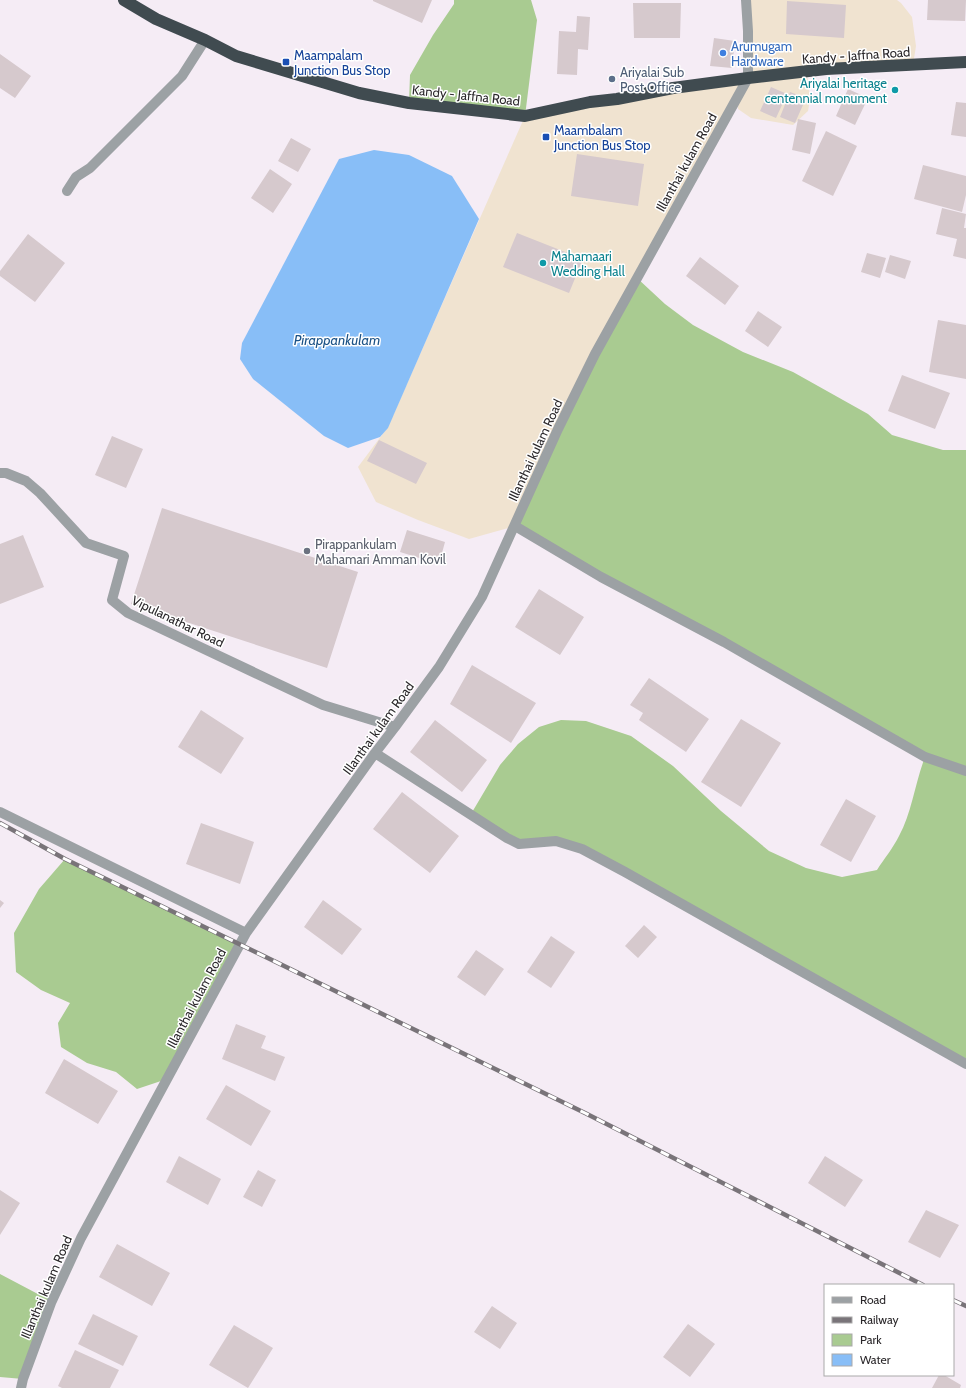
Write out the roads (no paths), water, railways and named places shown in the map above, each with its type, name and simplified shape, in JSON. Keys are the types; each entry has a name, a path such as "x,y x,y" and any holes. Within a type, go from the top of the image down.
{"highway":[{"name":"Kandy - Jaffna Road","path":"124,0 156,19 206,40 236,56 359,93 409,103 525,116 590,102 617,99 673,88 748,78 826,69 966,62"}],"street":[{"path":"746,0 748,31 748,78"},
{"path":"67,191 76,177 90,168 182,76 206,40"},
{"name":"Illanthai kulam Road","path":"21,1388 51,1303 81,1238 246,933 375,753 439,667 482,597 558,429 595,354 748,78"},
{"name":"Vipulanathar Road","path":"0,472 26,481 40,493 86,543 124,556 112,600 128,613 323,705 395,728"},
{"path":"515,526 601,577 724,642 925,756 966,771"},
{"path":"375,753 507,838 519,844 556,842 582,849 646,883 966,1064"},
{"path":"0,812 246,933"}],"water":[{"name":"Pirappankulam","path":"374,150 409,155 452,176 479,219 388,428 380,437 348,448 324,436 253,379 240,359 242,343 339,159"}],"railway":[{"path":"0,823 65,859 585,1113 921,1284"},
{"path":"954,1300 966,1306"}],"place":[{"name":"Arumugam Hardware","path":"723,53"},
{"name":"Maampalam Junction Bus Stop","path":"286,62"},
{"name":"Ariyalai Sub Post Office","path":"612,79"},
{"name":"Ariyalai heritage centennial monument","path":"895,90"},
{"name":"Maambalam Junction Bus Stop","path":"546,137"},
{"name":"Mahamaari Wedding Hall","path":"543,263"},
{"name":"Pirappankulam Mahamari Amman Kovil","path":"307,551"}]}
